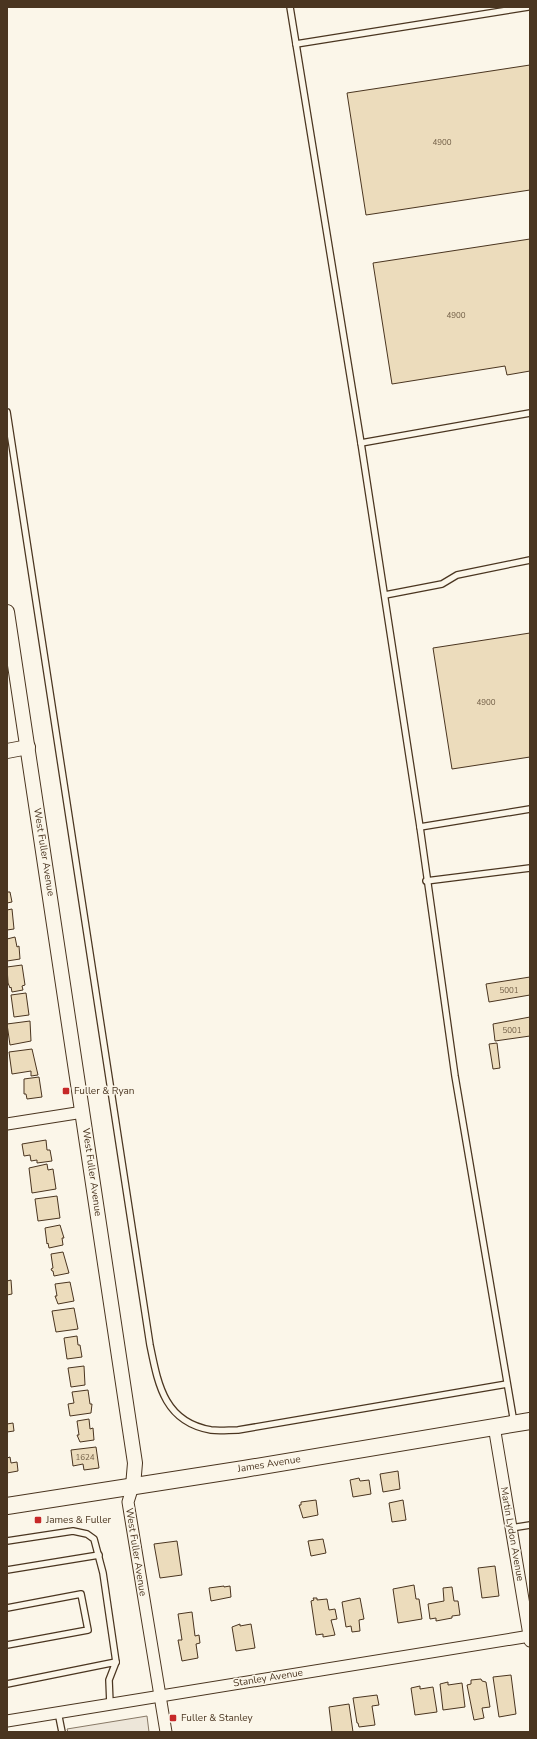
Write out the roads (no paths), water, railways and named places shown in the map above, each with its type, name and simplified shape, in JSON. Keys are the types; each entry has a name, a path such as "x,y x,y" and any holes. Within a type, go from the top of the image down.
{"main road":[{"name":"James Avenue","path":"7,1506 244,1469 530,1420"}],"street":[{"name":"West Fuller Avenue","path":"7,612 135,1463 128,1502 166,1732"},
{"path":"7,751 28,747"},
{"path":"7,1124 83,1112"},
{"name":"Martin Lydon Avenue","path":"494,1426 530,1638"},
{"name":"Stanley Avenue","path":"7,1721 530,1638"}],"lane":[{"path":"290,7 385,595 420,827 426,882 455,1076 514,1423"},
{"path":"296,44 528,7"},
{"path":"7,412 150,1345 156,1377 170,1408 186,1422 211,1430 238,1430 507,1384"},
{"path":"361,443 530,413"},
{"path":"385,595 442,584 457,575 530,560"},
{"path":"420,827 530,809"},
{"path":"426,882 530,868"},
{"path":"511,1528 530,1525"},
{"path":"7,1541 73,1531 81,1532 94,1539 99,1555 116,1662 109,1680 110,1704"},
{"path":"7,1570 99,1555"},
{"path":"7,1608 81,1594 88,1630 7,1645"},
{"path":"7,1684 116,1662"},
{"path":"58,1712 62,1732"}],"place":[{"name":"Fuller & Ryan","path":"66,1091"},
{"name":"James & Fuller","path":"38,1520"},
{"name":"Fuller & Stanley","path":"173,1718"}]}
